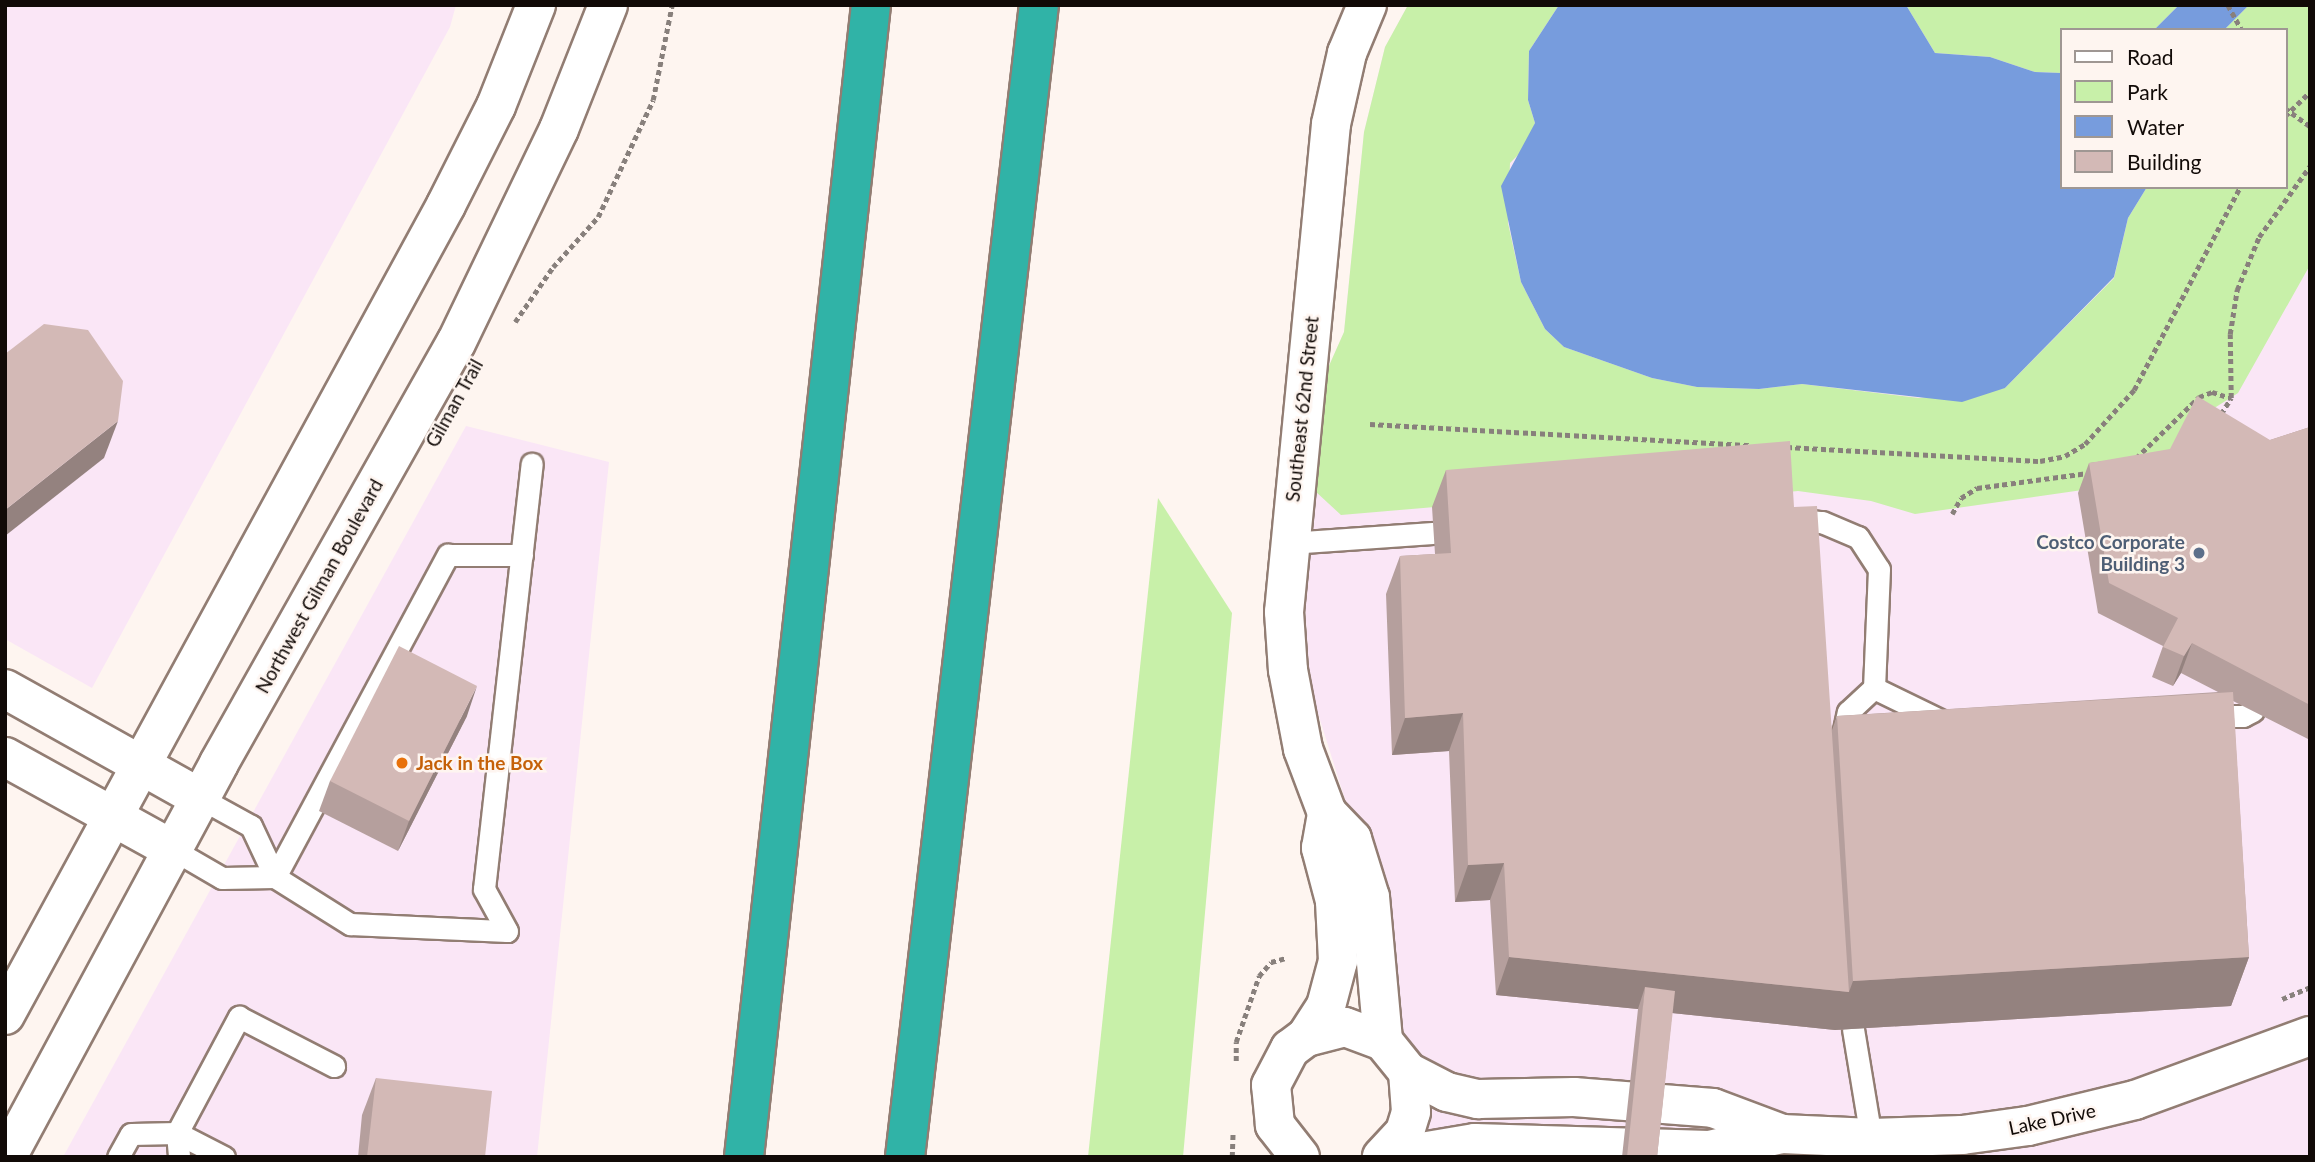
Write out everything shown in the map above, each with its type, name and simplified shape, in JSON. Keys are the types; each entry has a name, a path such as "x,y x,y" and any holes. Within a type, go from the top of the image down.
{"highway":[{"path":"744,1157 871,5"},
{"path":"905,1157 1039,5"}],"street":[{"path":"5,1015 446,205 496,106 536,5"},
{"name":"Northwest Gilman Boulevard","path":"7,1157 200,798 456,343 559,129 608,5"},
{"name":"Southeast 62nd Street","path":"1367,5 1347,53 1331,124 1284,612 1287,670 1303,749 1327,813 1352,839 1370,897 1383,1041"},
{"path":"5,689 200,798"},
{"path":"5,757 172,849"},
{"path":"1300,1157 1276,1141 1271,1085 1284,1058 1306,1037 1326,1006 1338,961 1335,901 1321,848 1327,813"},
{"path":"1306,1037 1345,1027 1383,1041 1408,1073 1411,1112 1405,1132 1382,1157"},
{"name":"Lake Drive","path":"1408,1073 1447,1092 1478,1099 1574,1097 1713,1108 1782,1134 1872,1147 2028,1126 2192,1083 2310,1036"},
{"name":"Lake Drive","path":"1392,1157 1475,1143 1709,1150 1782,1134"}],"lane":[{"path":"172,849 222,878 275,877 350,923 507,931 484,889 532,464"},
{"path":"1779,518 1822,522 1857,537 1880,569 1874,688 1848,712 1836,763"},
{"path":"1289,543 1433,533"},
{"path":"275,877 448,555 522,555"},
{"path":"1874,688 1938,722 1963,718"},
{"path":"2186,714 2243,716 2253,711"},
{"path":"200,798 251,826 275,877"},
{"path":"179,1157 177,1133 239,1017 334,1066"},
{"path":"1853,1028 1872,1147"},
{"path":"118,1157 131,1134 177,1133 224,1157"}],"path":[{"path":"508,335 554,267 597,216 653,100 672,5"},
{"path":"2042,5 2063,5"},
{"path":"2228,5 2241,28"},
{"path":"2287,111 2310,92"},
{"path":"2287,113 2310,126"},
{"path":"2214,426 2231,398 2230,334 2237,290 2259,237 2310,166"},
{"path":"1775,446 2040,461 2065,456 2085,444 2134,390 2239,189"},
{"path":"2127,462 2199,397 2212,391 2231,398"},
{"path":"1370,424 1761,446"},
{"path":"1952,514 1961,498 1977,488 2097,472"}],"shaded area":[{"path":"5,5 456,5 450,27 92,688 5,639"},
{"path":"1408,5 2310,5 2310,1157 1394,1157 1394,1002 1348,809 1310,688 1304,587 1324,377 1344,332 1364,132 1385,47"},
{"path":"466,426 609,462 537,1157 63,1157"}],"green space":[{"path":"1408,5 1559,5 1529,51 1528,100 1535,123 1525,148 1510,163 1508,223 1521,282 1545,329 1564,347 1652,378 1697,387 1759,389 1802,384 1919,398 2005,388 2114,278 2128,218 2146,189 2287,189 2287,28 2226,28 2249,5 2310,5 2310,265 2238,393 2186,426 2159,479 1915,514 1871,501 1798,491 1777,493 1775,478 1341,515 1315,491 1324,377 1344,332 1364,132 1385,47"},
{"path":"1906,5 2179,5 2156,28 2060,28 2060,73 2035,72 1990,57 1935,53"},
{"path":"1158,498 1232,613 1183,1157 1088,1157"}],"water":[{"path":"1559,5 1906,5 1935,53 1990,57 2035,72 2060,73 2060,189 2146,189 2128,218 2114,277 2005,388 1962,402 1802,384 1759,389 1697,387 1652,378 1564,347 1545,329 1521,282 1501,186 1535,123 1528,100 1529,51"},
{"path":"2179,5 2249,5 2226,28 2156,28"}],"building":[{"path":"44,324 88,330 123,381 118,421 5,510 5,354"},
{"name":"Costco Corporate Building 3","path":"2197,396 2270,440 2310,427 2310,705 2192,643 2184,656 2163,647 2178,618 2109,583 2089,463 2170,449"},
{"path":"1790,441 1794,507 1817,506 1849,992 1509,957 1504,863 1468,865 1463,713 1405,718 1400,556 1451,553 1446,470"},
{"path":"399,646 477,686 409,821 330,781"},
{"path":"2233,692 2249,957 1853,981 1837,716"},
{"path":"1645,987 1675,991 1657,1157 1627,1157"},
{"path":"376,1078 492,1091 485,1157 367,1157"}],"place":[{"name":"Costco Corporate Building 3","path":"2199,553"},
{"name":"Jack in the Box","path":"402,763"}]}
